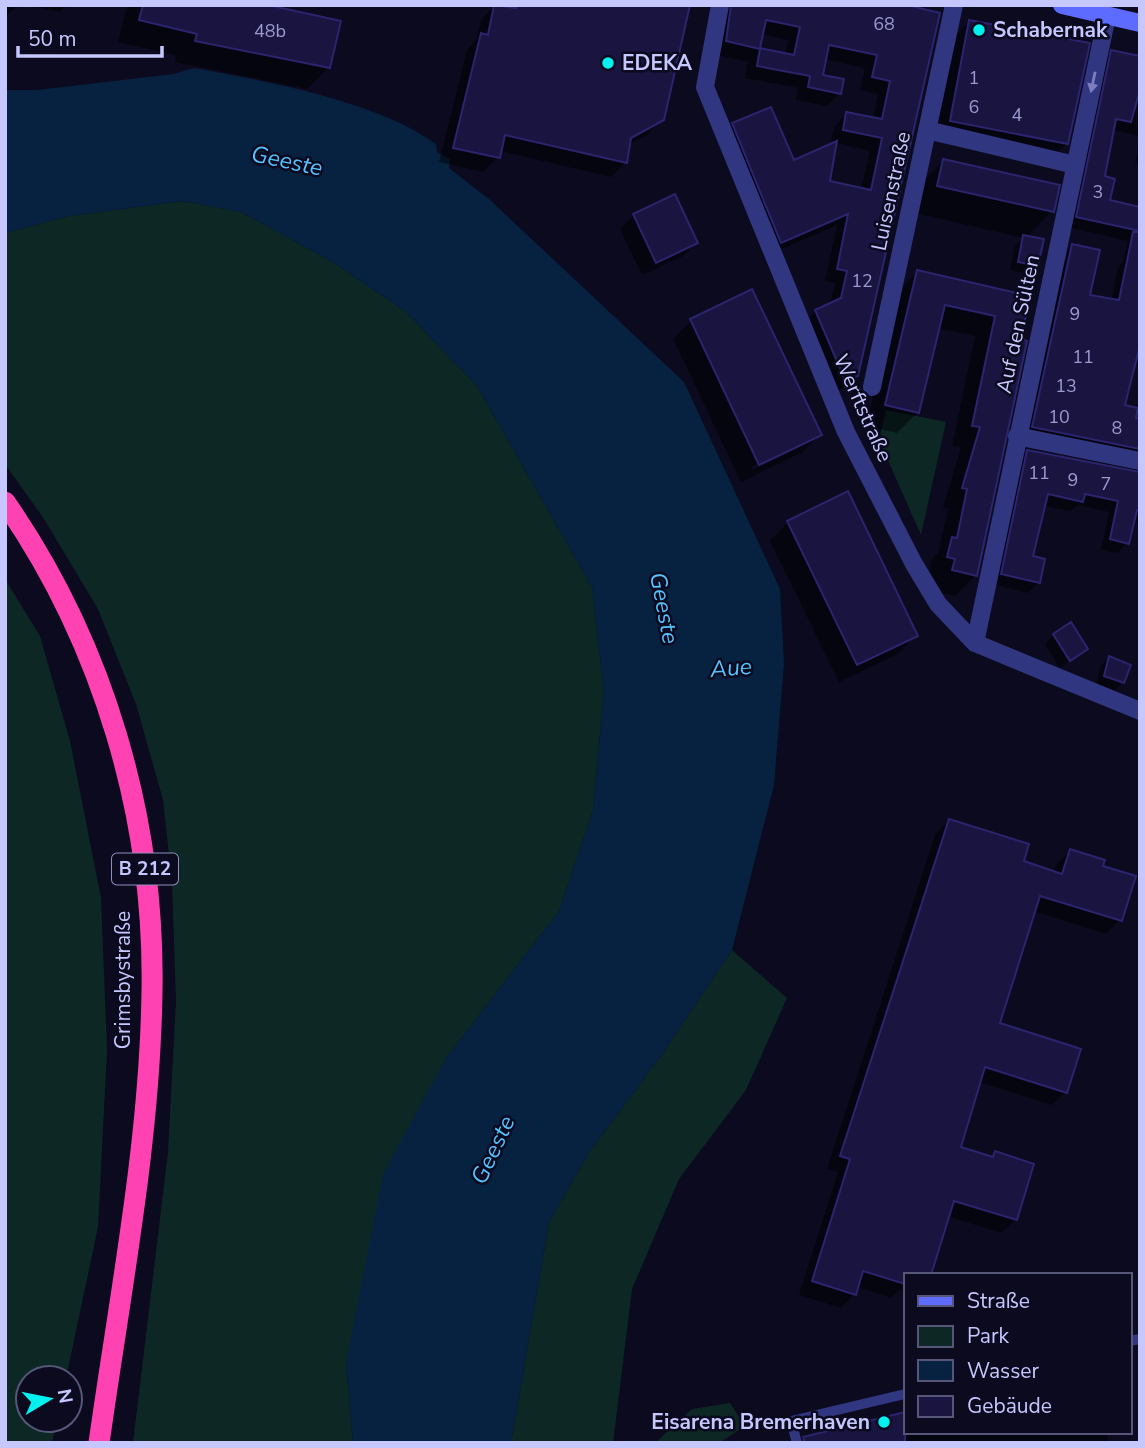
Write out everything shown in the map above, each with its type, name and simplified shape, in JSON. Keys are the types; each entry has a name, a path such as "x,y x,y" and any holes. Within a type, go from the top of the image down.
{"highway":[{"name":"Grimsbystraße","path":"5,502 29,536 55,584 94,668 133,796 149,911 152,991 143,1142 99,1443"}],"main road":[{"path":"1062,5 1102,11 1140,23"}],"street":[{"name":"Werftstraße","path":"720,5 705,87 846,432 914,565 938,604 975,642 1140,711"},
{"name":"Luisenstraße","path":"872,387 954,5"},
{"name":"Auf den Sülten","path":"975,642 1075,165 1102,11"},
{"path":"927,130 1075,165"},
{"path":"1017,436 1140,461"}],"lane":[{"path":"797,1443 792,1421 904,1394"}],"green space":[{"path":"182,201 241,212 331,261 406,312 477,386 592,587 604,691 593,810 559,911 446,1058 346,1362 353,1443 133,1443 168,1152 176,1001 172,882 163,800 136,704 98,609 44,519 5,464 5,233 69,216"},
{"path":"886,410 946,422 921,535 879,440"},
{"path":"5,579 40,636 70,741 101,898 107,1050 98,1227 69,1364 14,1364 14,1434 54,1434 52,1443 5,1443"},
{"path":"732,950 787,998 746,1090 679,1179 632,1289 613,1443 511,1443 549,1222 588,1154 665,1050"},
{"path":"730,1403 745,1426 719,1443 655,1443 692,1409"}],"water":[{"path":"194,68 286,86 353,104 412,129 436,144 437,152 450,159 449,168 490,200 684,382 780,589 784,663 774,785 732,950 665,1050 588,1154 549,1222 511,1443 353,1443 346,1362 383,1174 446,1058 559,911 593,810 604,691 592,587 477,386 406,312 331,261 241,212 182,201 69,216 5,233 5,90 37,90 174,74"}],"building":[{"path":"143,5 268,5 341,21 330,68 195,41 197,34 139,20"},
{"name":"EDEKA","path":"494,5 516,8 516,5 690,5 664,120 631,138 627,163 505,135 500,158 453,148 481,33 488,35"},
{"path":"731,5 907,5 940,13 858,376 845,380 815,310 841,298 847,271 837,269 848,214 781,243 732,123 771,107 794,160 837,141 830,181 871,190 882,138 843,130 846,112 882,119 890,81 872,77 877,55 829,45 823,75 844,79 841,94 808,87 810,76 757,66 760,49 726,41","holes":["766,20 800,27 794,55 760,48"]},
{"path":"969,20 1090,43 1068,144 950,121"},
{"path":"1111,50 1140,56 1140,90 1131,122 1116,119 1105,176 1115,179 1110,200 1140,207 1140,231 1076,217"},
{"path":"943,159 1060,185 1054,212 937,186"},
{"path":"675,194 698,243 656,263 633,214"},
{"path":"1133,232 1140,232 1140,345 1125,405 1138,408 1136,418 1140,419 1140,449 1032,427 1072,244 1100,250 1090,295 1119,300"},
{"path":"1023,235 1044,239 1038,266 1018,262"},
{"path":"917,270 1030,296 1021,339 1027,341 977,576 952,570 955,559 947,557 952,537 957,538 967,489 962,488 980,427 972,426 995,316 945,305 919,413 885,405"},
{"path":"752,289 822,435 759,465 690,319"},
{"path":"1027,450 1140,472 1140,511 1137,510 1129,544 1110,539 1118,501 1085,494 1083,502 1048,494 1033,556 1045,559 1040,583 1001,574"},
{"path":"848,491 918,636 857,665 787,521"},
{"path":"1071,622 1088,649 1070,661 1053,634"},
{"path":"1109,656 1131,665 1124,683 1104,676"},
{"path":"949,819 1029,844 1024,861 1062,874 1070,849 1105,860 1103,866 1136,876 1122,921 1040,896 1000,1023 1081,1049 1067,1093 985,1067 961,1147 993,1157 995,1151 1034,1164 1017,1220 954,1201 932,1273 904,1273 904,1284 863,1271 856,1295 812,1281 850,1159 840,1156"},
{"path":"904,1412 905,1443 805,1443 803,1437"}],"place":[{"name":"Schabernak","path":"979,30"},
{"name":"EDEKA","path":"608,63"},
{"name":"Eisarena Bremerhaven","path":"884,1422"}],"water label":[{"name":"Geeste","path":"287,161"},
{"name":"Geeste","path":"664,608"},
{"name":"Aue","path":"731,668"},
{"name":"Geeste","path":"493,1150"}]}
